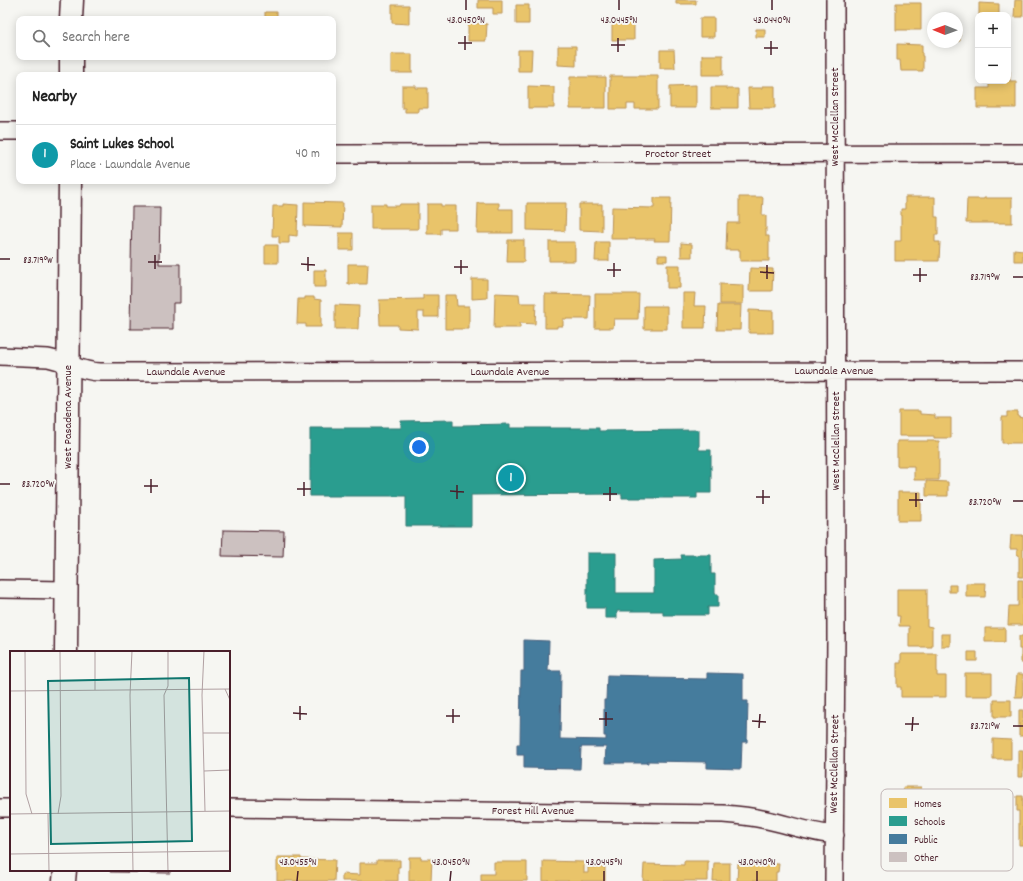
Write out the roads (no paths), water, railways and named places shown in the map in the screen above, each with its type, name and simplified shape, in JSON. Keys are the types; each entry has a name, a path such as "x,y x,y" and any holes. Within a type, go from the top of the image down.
{"street":[{"path":"71,16 72,0"},
{"name":"West McClellan Street","path":"834,881 836,638 835,0"},
{"path":"71,60 71,72"},
{"path":"0,131 16,131"},
{"name":"Proctor Street","path":"336,154 1023,153"},
{"name":"West Pasadena Avenue","path":"66,651 70,184"},
{"name":"Lawndale Avenue","path":"0,356 48,358 84,370 97,372 1023,371"},
{"path":"0,589 67,590"},
{"name":"Forest Hill Avenue","path":"230,808 724,814 767,820 812,832 835,836"},
{"path":"64,881 65,871"}],"place":[{"name":"Saint Lukes School","path":"511,478"}]}
